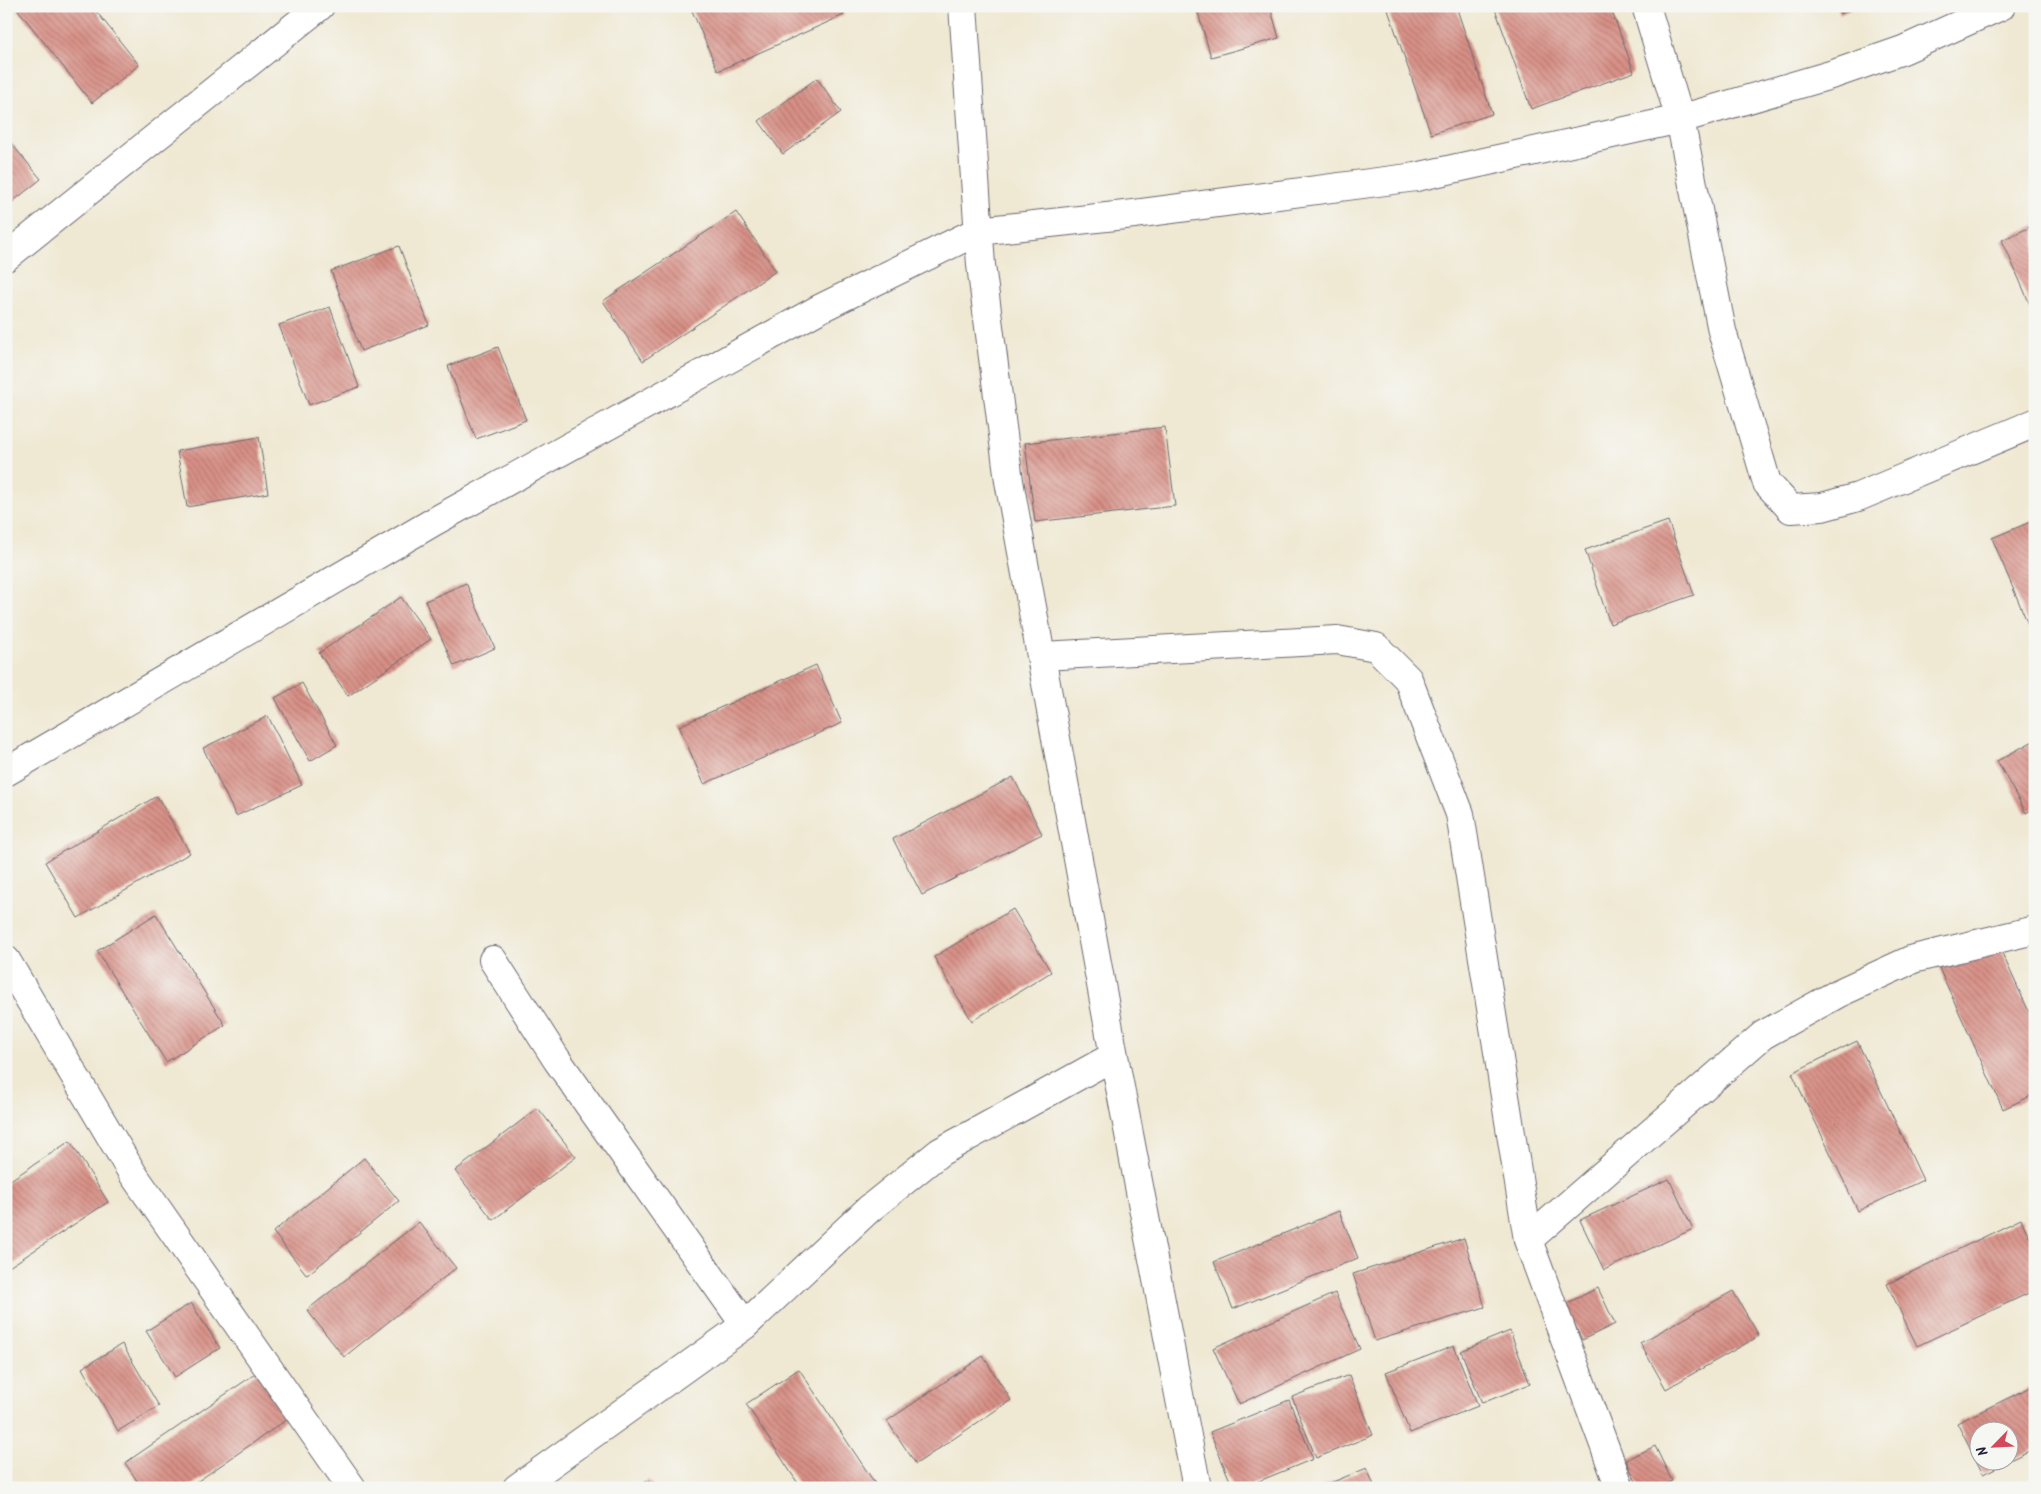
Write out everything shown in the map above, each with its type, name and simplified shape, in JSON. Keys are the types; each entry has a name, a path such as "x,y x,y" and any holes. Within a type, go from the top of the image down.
{"street":[{"path":"6,257 320,6"},
{"path":"963,6 981,265 1008,481 1042,656 1114,1056 1197,1488"},
{"path":"1646,6 1680,119 1722,331 1767,483 1790,509 1822,507 1858,497 2035,423"},
{"path":"6,772 435,521 821,308 978,230 1134,214 1416,177 1680,119 1903,50 2001,6"},
{"path":"1042,656 1337,640 1376,647 1408,679 1460,814 1528,1240 1620,1488"},
{"path":"1528,1240 1763,1035 1838,993 1912,959 2035,930"},
{"path":"6,960 133,1174 352,1488"},
{"path":"493,960 557,1060 745,1325"},
{"path":"518,1488 745,1325 869,1210 940,1152 1114,1056"}],"building":[{"path":"15,6 92,6 139,65 92,103"},
{"path":"690,6 840,6 844,15 718,71"},
{"path":"1196,6 1270,6 1279,38 1211,57"},
{"path":"1399,6 1456,6 1492,114 1431,134 1388,10"},
{"path":"1494,6 1610,6 1634,72 1531,109"},
{"path":"1837,6 1858,6 1840,14"},
{"path":"817,78 841,112 783,154 759,121"},
{"path":"6,137 41,179 6,207"},
{"path":"736,212 776,271 643,361 603,301"},
{"path":"2035,225 2035,316 2002,240"},
{"path":"399,246 429,325 361,351 331,271"},
{"path":"330,307 359,387 309,405 279,325"},
{"path":"498,347 526,420 476,439 448,366"},
{"path":"1165,427 1175,506 1035,522 1025,443"},
{"path":"259,437 268,493 187,507 177,451"},
{"path":"2035,520 2035,641 1992,538"},
{"path":"1668,521 1694,595 1610,624 1585,550"},
{"path":"466,583 495,648 454,666 425,601"},
{"path":"401,597 431,639 348,696 319,653"},
{"path":"816,665 842,723 704,784 679,726"},
{"path":"302,683 337,745 310,761 275,698"},
{"path":"268,716 302,785 236,816 203,748"},
{"path":"2035,740 2035,808 2026,813 1997,761"},
{"path":"1013,777 1042,834 922,895 893,839"},
{"path":"157,796 190,853 78,918 45,862"},
{"path":"1013,909 1051,972 972,1021 934,957"},
{"path":"156,914 225,1025 166,1062 97,951"},
{"path":"1992,931 2035,1025 2035,1094 2003,1109 1934,957"},
{"path":"1857,1041 1923,1180 1858,1211 1792,1073"},
{"path":"538,1108 576,1157 493,1220 455,1171"},
{"path":"70,1141 108,1202 6,1269 6,1183"},
{"path":"364,1158 399,1201 307,1275 273,1232"},
{"path":"1669,1179 1693,1229 1604,1270 1580,1220"},
{"path":"1339,1211 1358,1258 1233,1309 1214,1262"},
{"path":"2021,1219 2035,1249 2035,1290 1917,1346 1887,1284"},
{"path":"419,1222 456,1268 344,1357 307,1310"},
{"path":"1464,1238 1485,1307 1375,1341 1353,1274"},
{"path":"1598,1288 1615,1324 1582,1340 1565,1304"},
{"path":"1733,1291 1759,1336 1666,1389 1640,1343"},
{"path":"1335,1293 1360,1349 1239,1404 1213,1348"},
{"path":"191,1303 220,1348 175,1377 146,1331"},
{"path":"1510,1331 1530,1384 1482,1403 1461,1351"},
{"path":"122,1344 159,1406 118,1431 82,1368"},
{"path":"1454,1346 1478,1406 1410,1433 1386,1372"},
{"path":"983,1356 1011,1400 916,1464 887,1421"},
{"path":"799,1369 876,1485 872,1488 801,1488 746,1404"},
{"path":"258,1372 289,1418 188,1488 142,1488 125,1463"},
{"path":"1349,1375 1373,1435 1316,1458 1292,1397"},
{"path":"2035,1385 2035,1448 2018,1456 2018,1422 1968,1422 1968,1445 1957,1423"},
{"path":"1289,1400 1313,1459 1242,1488 1233,1488 1210,1432"},
{"path":"1655,1446 1672,1481 1659,1488 1639,1488 1626,1460"},
{"path":"1367,1468 1375,1488 1318,1488"},
{"path":"648,1480 655,1488 638,1488"}]}
